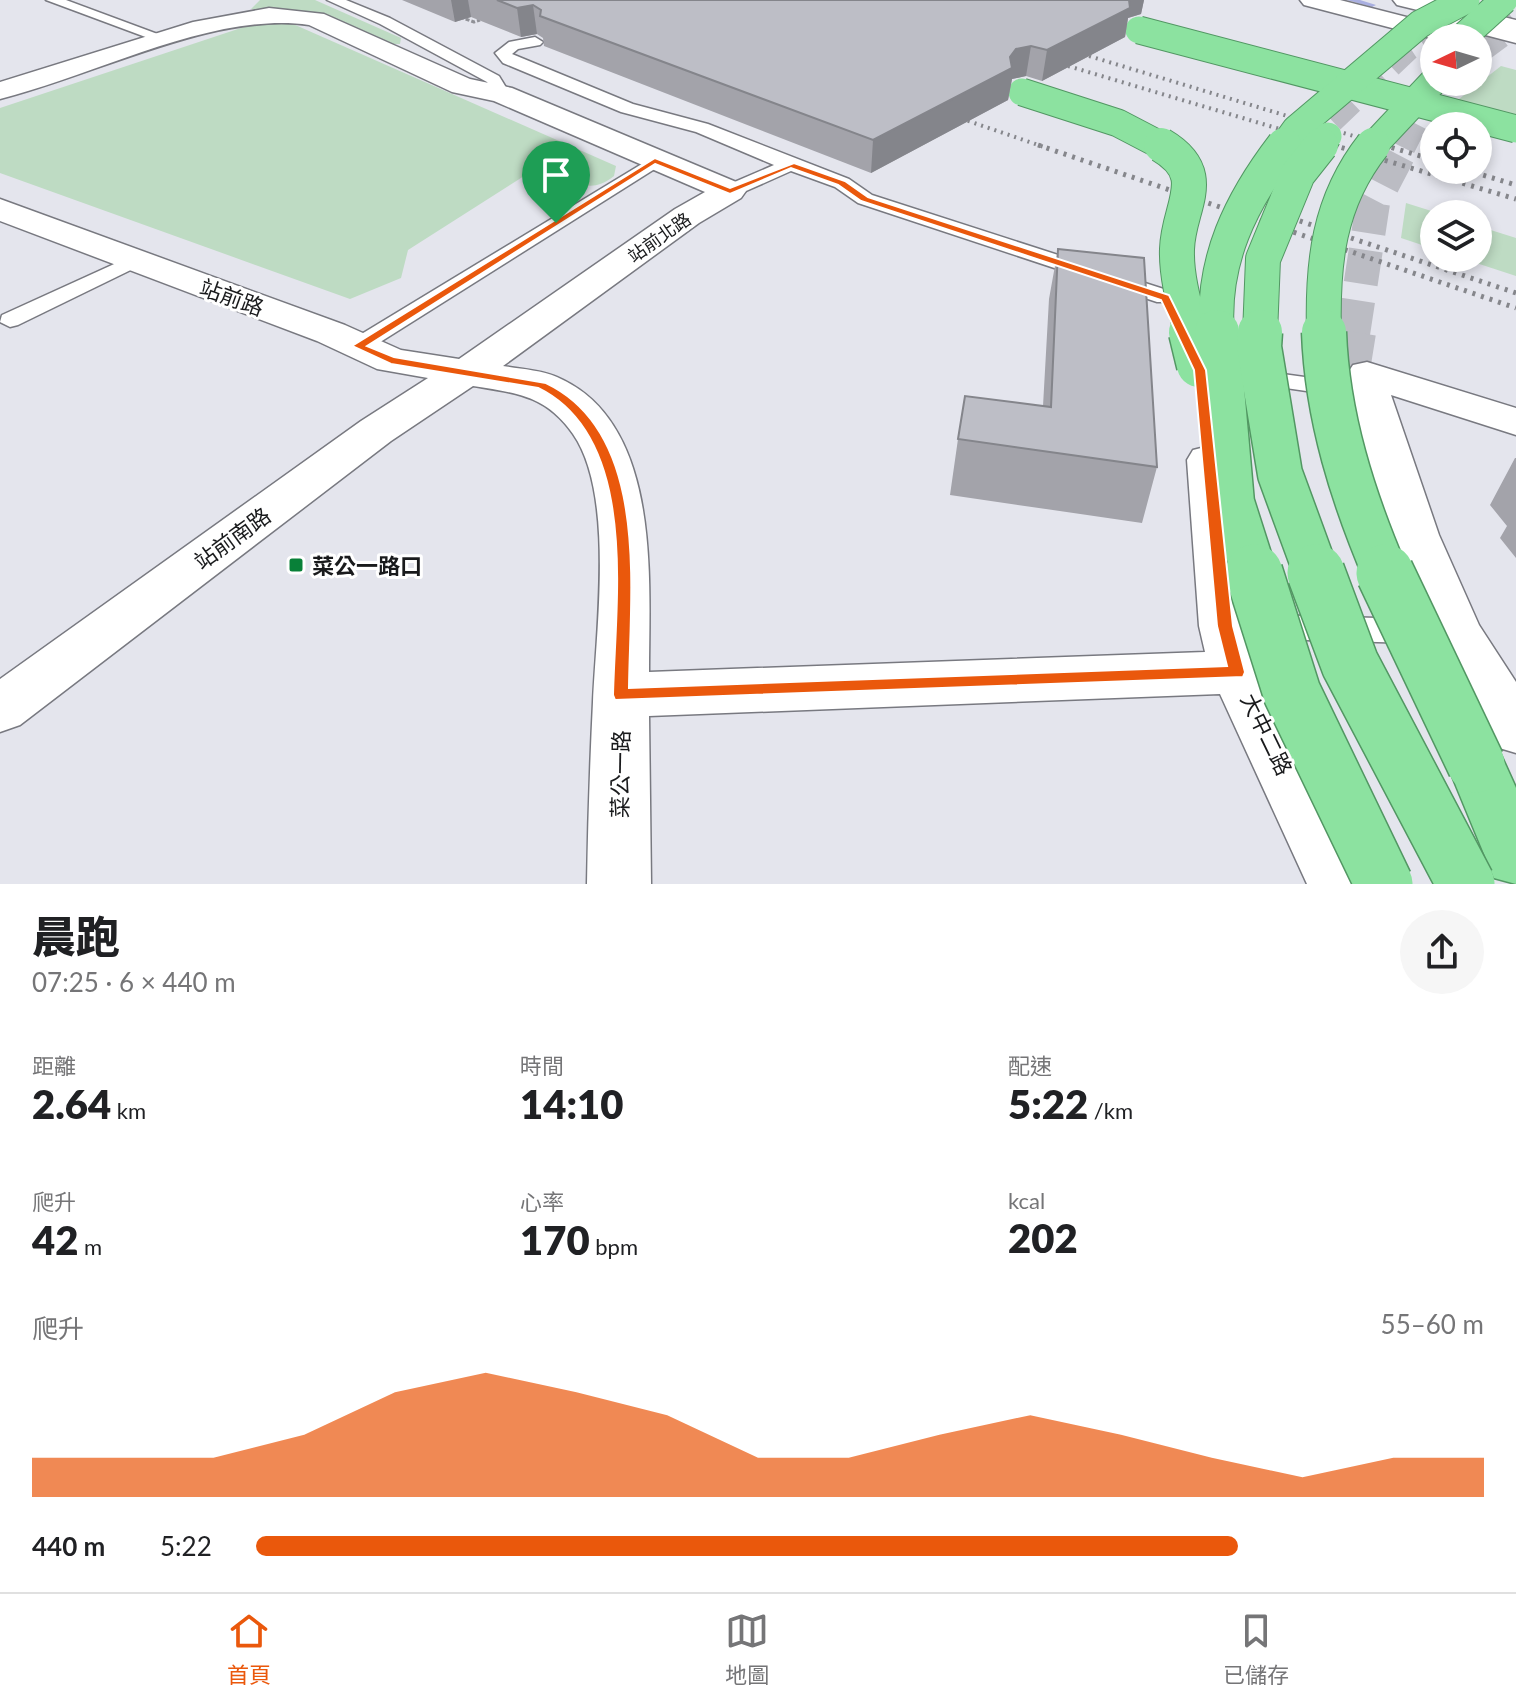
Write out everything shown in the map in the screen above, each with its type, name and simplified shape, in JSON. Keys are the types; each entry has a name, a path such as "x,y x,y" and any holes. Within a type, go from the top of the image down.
{"highway":[{"path":"1477,24 1504,0"},
{"path":"1232,503 1216,317 1227,243 1253,186 1296,129 1438,6"},
{"path":"1438,6 1443,30 1354,105 1298,174 1263,259 1259,347 1280,474 1350,664 1466,884"},
{"path":"1420,116 1131,34 1447,112"},
{"path":"1492,46 1516,40"},
{"path":"1022,92 1109,120 1152,139 1172,153 1190,175 1188,211 1178,240 1179,270 1199,366 1215,468 1232,503 1292,693 1384,884"},
{"path":"1420,95 1372,142 1341,195 1324,258 1321,343 1332,411 1350,488 1399,606 1496,747 1516,823"},
{"path":"1492,123 1516,129"},
{"path":"1492,136 1516,142"},
{"path":"1496,747 1516,858"}],"street":[{"path":"221,21 247,0"},
{"path":"1312,0 1438,6"},
{"path":"1377,0 1438,6 1516,40"},
{"path":"1438,6 1451,24"},
{"path":"2,89 221,21 271,14 315,19 462,86 502,94 730,191"},
{"path":"1492,42 1516,40"},
{"name":"站前北路","path":"467,373 687,216 730,191"},
{"name":"站前路","path":"0,209 331,333 391,360 467,373"},
{"name":"大中二路","path":"1165,297 1200,370 1231,649 1339,884"},
{"name":"菜公一路","path":"467,373 541,385 562,395 587,423 605,453 616,492 623,551 619,884"},
{"name":"站前南路","path":"0,709 362,442 467,373"},
{"path":"1368,383 1415,535 1456,632 1496,747"},
{"path":"1368,383 1516,422"},
{"path":"621,695 1231,649"}],"lane":[{"path":"53,0 164,39"},
{"path":"334,0 385,21 493,79 502,94"},
{"path":"535,42 514,45 503,53 509,60 627,108 702,128 842,183 880,187 942,207"},
{"path":"358,346 655,161"},
{"path":"730,191 790,165"},
{"path":"842,183 865,199 1165,297"},
{"path":"10,320 134,261"},
{"path":"1200,370 1368,383"},
{"path":"1231,649 1456,632"}],"path":[{"path":"451,13 474,22 480,20"}],"green space":[{"path":"260,0 315,0 401,38 400,44 382,44 310,12 251,9"},
{"path":"284,20 616,166 614,176 595,185 587,185 571,179 546,162 408,250 401,278 350,299 0,173 0,108 253,24"},
{"path":"1501,66 1516,70 1516,124 1492,116 1492,112 1481,112 1454,103 1463,96 1492,96 1492,73"},
{"path":"1406,203 1420,207 1420,244 1401,238"},
{"path":"1492,230 1516,238 1516,276 1492,268"}],"building":[{"path":"497,0 1129,0 1130,8 1047,50 1031,46 1016,49 1010,57 1012,68 873,140 540,16 541,10 533,5 517,8"},
{"path":"1058,249 1144,258 1157,467 958,439 965,396 1051,407"}],"waterway":[{"path":"1351,0 1372,5"}],"tunnel":[{"path":"1302,147 1407,48 1481,0"},
{"path":"1492,41 1516,23"},
{"path":"1403,145 1428,96"},
{"path":"1283,165 1305,145"},
{"path":"1353,334 1373,203 1403,145"},
{"path":"1354,332 1349,363 1369,426"},
{"path":"1476,701 1516,763"}],"railway":[{"path":"1069,50 1390,147"},
{"path":"1048,60 1340,147"},
{"path":"948,114 1044,147"},
{"path":"1038,145 1516,308"},
{"path":"1333,145 1516,199"},
{"path":"1383,145 1420,156"},
{"path":"1492,178 1516,185"},
{"path":"1240,201 1516,293"}],"place":[{"name":"菜公一路口","path":"296,565"}],"route":[{"path":"655,161 730,191 790,165 842,183 865,199 1165,297 1200,370 1225,626 1237,672 621,695 623,551 616,492 605,453 587,423 562,395 541,385 391,360 358,346 556,223 655,161"}]}
